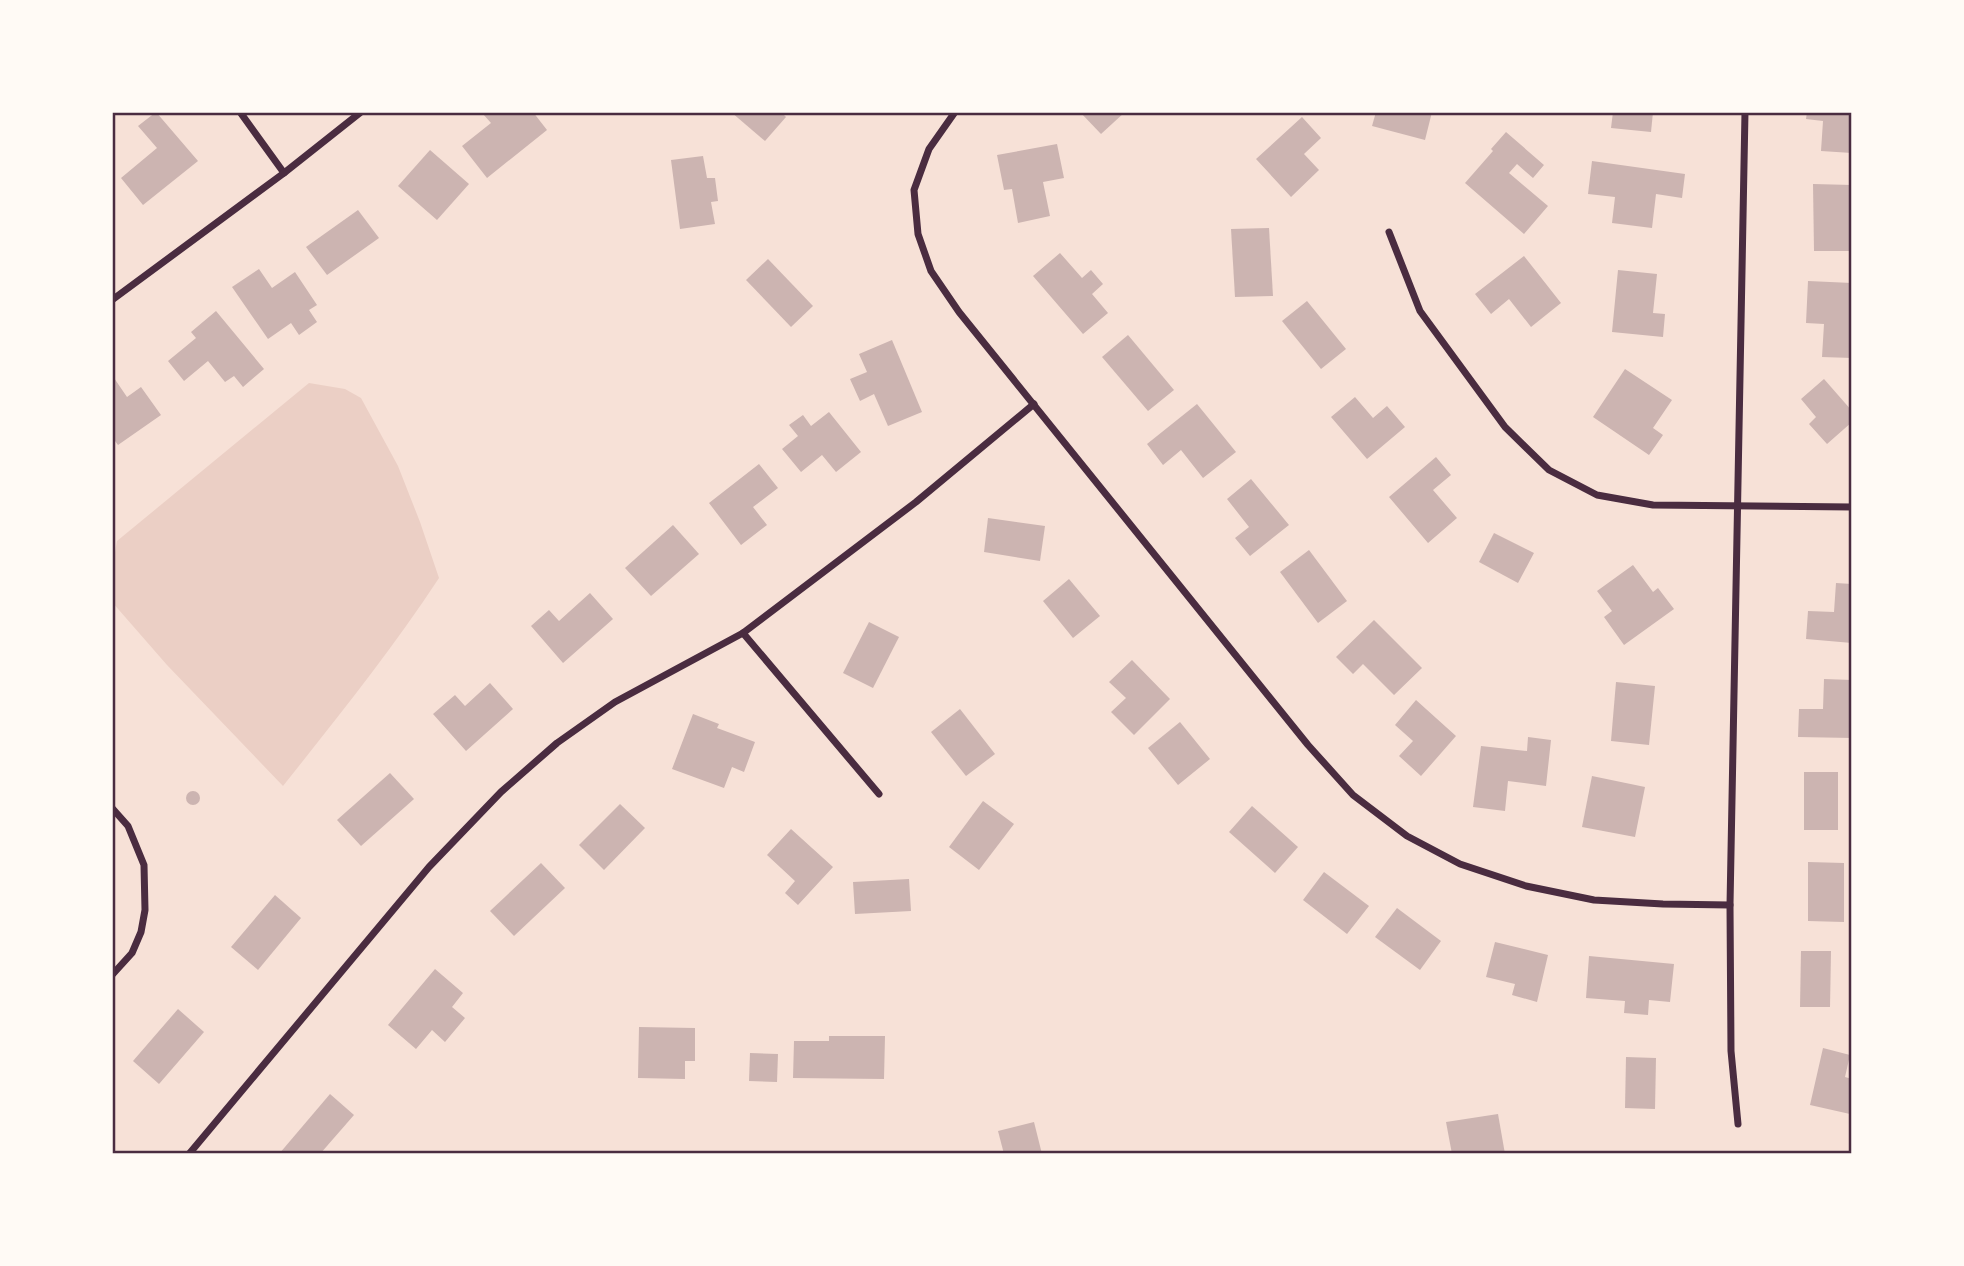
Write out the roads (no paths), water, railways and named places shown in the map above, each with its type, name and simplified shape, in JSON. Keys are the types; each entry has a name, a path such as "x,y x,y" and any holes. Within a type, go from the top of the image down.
{"street":[{"path":"240,112 284,173"},
{"path":"112,300 284,173 361,112"},
{"path":"955,112 929,149 914,190 918,234 930,271 959,312 1308,745 1353,796 1407,836 1460,864 1526,886 1594,900 1730,905"},
{"path":"1738,1124 1731,1051 1730,905 1745,112"},
{"path":"1388,232 1420,312 1505,427 1549,470 1597,495 1653,505 1852,507"},
{"path":"189,1154 429,867 501,792 557,743 615,702 743,633 916,502 1034,404"},
{"path":"743,633 879,794"},
{"path":"112,808 128,826 144,865 145,909 142,933 132,953 112,975"}]}
